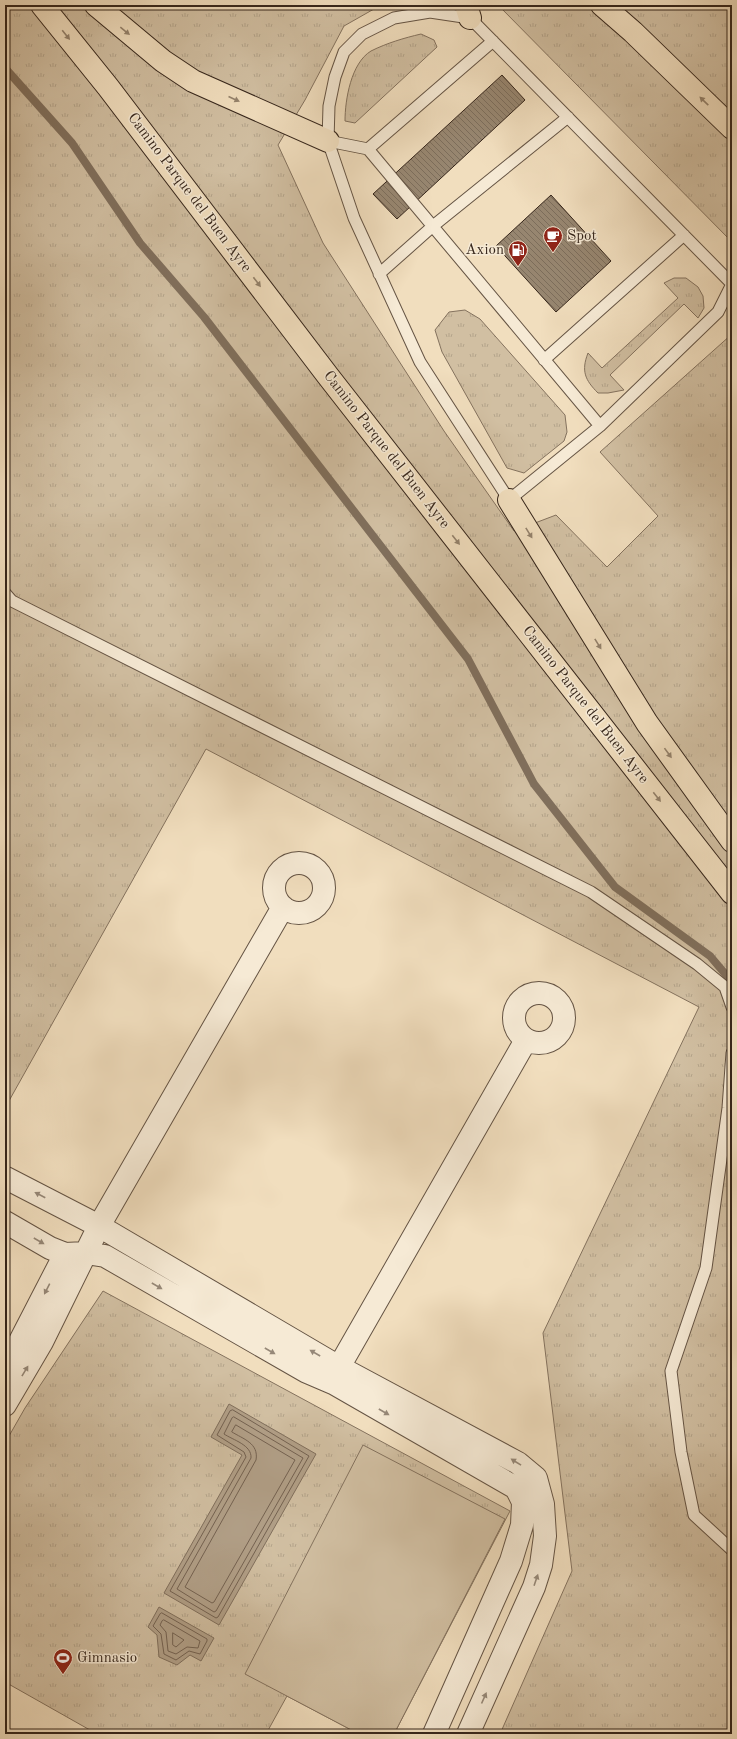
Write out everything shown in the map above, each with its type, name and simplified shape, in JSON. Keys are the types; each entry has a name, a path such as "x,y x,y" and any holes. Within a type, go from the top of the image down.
{"highway":[{"name":"Camino Parque del Buen Ayre","path":"42,5 108,87 323,370 732,893"},
{"path":"96,5 163,61 193,81 328,141"},
{"path":"602,5 633,32 732,128"},
{"path":"509,500 647,723 732,841"}],"street":[{"path":"5,1367 76,1254 99,1226 283,907"},
{"path":"337,1376 526,1040"},
{"path":"6,1177 99,1226 516,1488 523,1502 522,1525 511,1561 434,1734"},
{"path":"5,1222 50,1248 76,1254 105,1256 307,1372 337,1376 518,1463 536,1478 543,1504 544,1536 541,1565 534,1587 468,1734"},
{"path":"5,1405 42,1342 76,1254"}],"lane":[{"path":"468,11 493,41 732,284 718,312 600,426 509,500 420,362 354,218 328,141 329,106 335,77 344,52 362,34 394,18 430,12 468,11"},
{"path":"368,149 493,41"},
{"path":"380,274 433,226 568,117"},
{"path":"328,141 368,149 600,426"},
{"path":"544,360 684,235"},
{"path":"5,593 12,602 592,892 698,964 725,987 732,1008"},
{"path":"732,1053 728,1108 706,1268 671,1371 681,1452 694,1515 732,1550"}],"green space":[{"path":"5,5 381,5 344,26 305,100 278,145 323,243 444,431 514,531 556,515 607,567 658,516 600,452 732,334 732,1734 500,1734 572,1571 543,1333 699,1007 206,749 5,1108"},
{"path":"495,5 732,5 732,242 499,6"},
{"path":"421,34 434,40 437,47 355,123 345,121 346,103 350,83 358,64 364,57 371,51 383,46"},
{"path":"674,278 686,278 698,287 703,296 704,308 698,318 684,304 610,375 624,390 598,393 590,384 586,375 585,365 588,353 602,368 678,298 664,283"},
{"path":"465,310 480,319 565,415 567,432 564,441 524,473 507,468 442,352 435,330 449,312"},
{"path":"103,1291 510,1511 394,1734 359,1734 287,1696 266,1734 97,1734 5,1682 5,1443 25,1408"},
{"path":"363,1445 505,1519 394,1734 359,1734 245,1674"}],"water":[{"path":"229,1404 316,1454 219,1625 164,1593 242,1455 211,1437"},
{"path":"159,1607 214,1638 201,1661 190,1655 177,1665 159,1657 157,1635 148,1627"}],"building":[{"path":"502,75 525,100 397,219 373,194"},
{"name":"Spot","path":"551,195 611,261 556,312 496,246"}],"waterway":[{"path":"5,68 72,143 140,243 204,317 468,659 534,784 615,887 710,956 732,982"}],"place":[{"name":"Spot","path":"553,253"},
{"name":"Axion","path":"518,267"},
{"name":"Gimnasio","path":"63,1675"}]}
